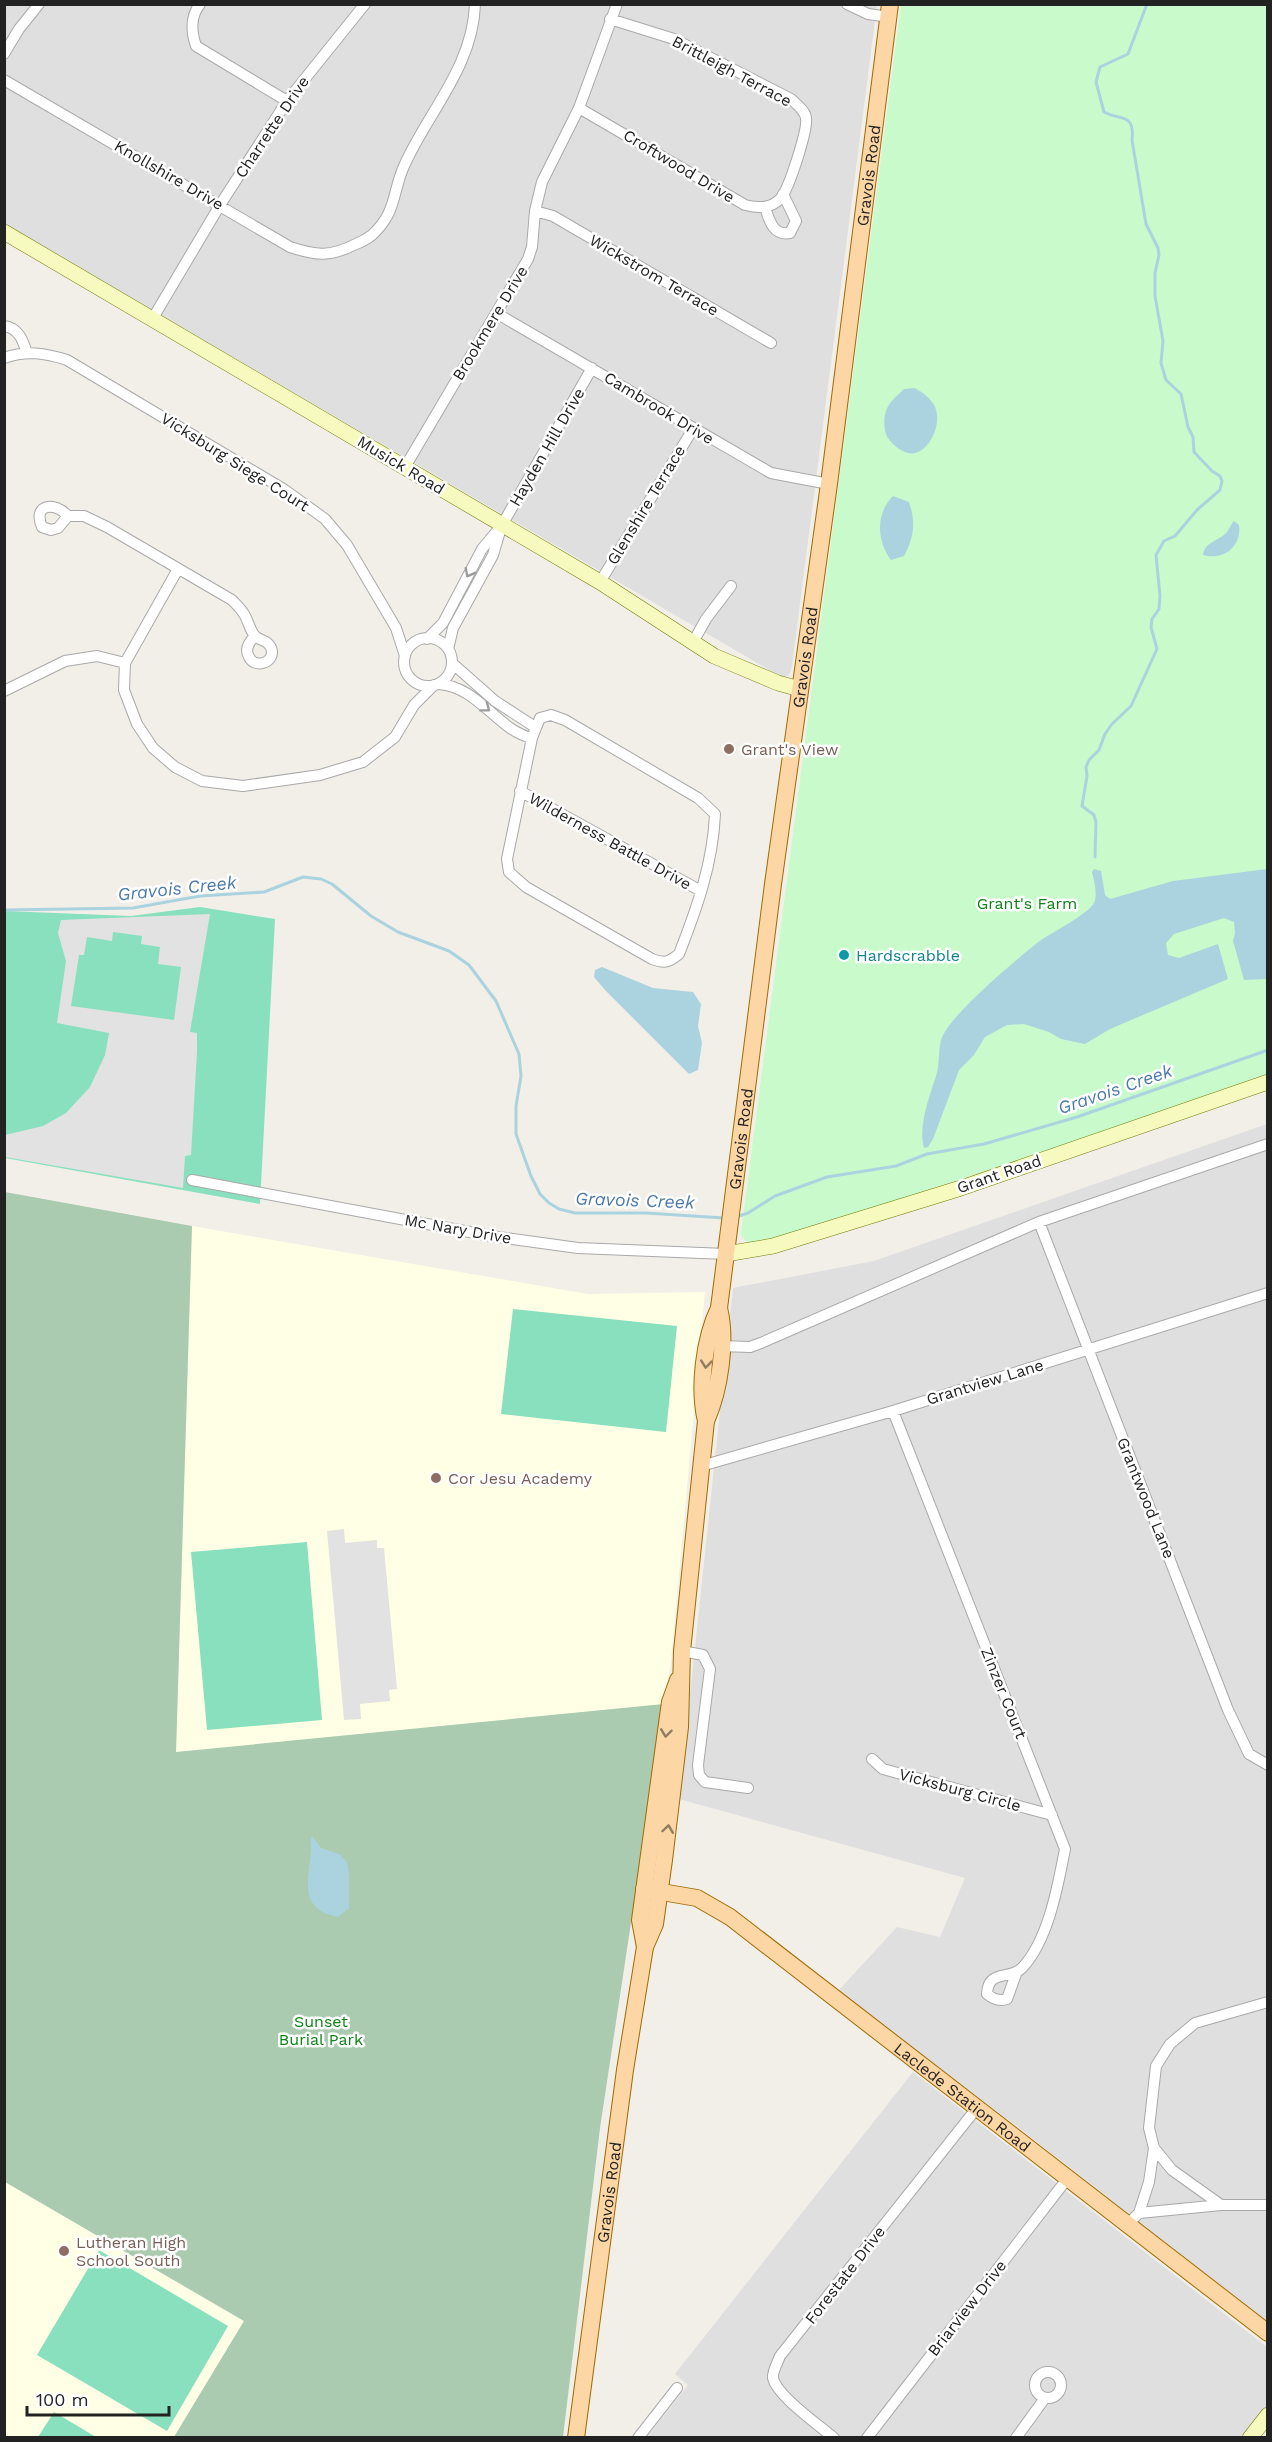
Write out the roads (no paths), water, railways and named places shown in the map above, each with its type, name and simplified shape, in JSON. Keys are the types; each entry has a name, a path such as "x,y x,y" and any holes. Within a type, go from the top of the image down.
{"main road":[{"name":"Gravois Road","path":"706,1421 701,1401 710,1327 719,1308 890,10"},
{"name":"Gravois Road","path":"576,2438 621,2096 645,1947 640,1920 663,1867 680,1727 682,1651 706,1421 715,1402 724,1329 719,1308"},
{"name":"Gravois Road","path":"652,1890 670,1702 680,1677"},
{"path":"663,1867 688,1896"},
{"name":"Laclede Station Road","path":"652,1890 688,1896 706,1902 730,1917 1268,2334"}],"street":[{"path":"4,54 19,29 39,4"},
{"path":"200,4 191,30 196,46 287,101"},
{"name":"Charrette Drive","path":"153,318 220,205 287,101 365,4"},
{"name":"Knollshire Drive","path":"4,80 290,247 313,254 338,253 370,237 383,223 393,206 403,168 426,123 460,66 471,33 475,4"},
{"name":"Brookmere Drive","path":"405,467 528,259 532,247 535,211 542,183 579,108 616,4"},
{"path":"847,4 868,14 890,10"},
{"name":"Brittleigh Terrace","path":"610,19 674,39 791,99 801,108 806,117 802,140 790,180 782,196"},
{"name":"Croftwood Drive","path":"579,108 745,205 765,207"},
{"path":"782,196 796,220 789,232 779,232 773,229 765,207 782,196"},
{"name":"Wickstrom Terrace","path":"535,211 553,216 771,343"},
{"name":"Musick Road","path":"4,232 600,582 692,644 737,667 800,689"},
{"name":"Cambrook Drive","path":"496,313 771,473 829,484"},
{"path":"4,326 12,327 18,334 27,353"},
{"name":"Vicksburg Siege Court","path":"4,358 27,353 50,355 67,360 285,490 325,519 347,545 396,628 405,656"},
{"name":"Hayden Hill Drive","path":"502,525 592,368"},
{"name":"Glenshire Terrace","path":"600,582 693,429"},
{"path":"68,516 84,516 107,527 232,600 243,612 255,636"},
{"path":"502,525 482,549 443,623 424,639 413,644 405,656 406,671 419,685 452,685 465,691 516,731 532,738"},
{"path":"448,649 453,628 493,555 502,525"},
{"path":"178,569 125,663 124,690 137,724 153,748 175,767 202,781 243,786 320,775 363,762 395,737 414,705 449,673 452,663"},
{"path":"692,644 706,619 731,586"},
{"path":"396,628 424,639 441,642 448,649 452,663 495,701 535,726"},
{"path":"4,691 65,661 97,656 125,663"},
{"path":"411,679 414,705"},
{"path":"551,715 565,720 698,798 715,814 712,854 679,954 663,963 652,959 526,886 508,872 507,859 535,726 540,718 551,715"},
{"name":"Wilderness Battle Drive","path":"520,791 701,891"},
{"name":"Grant Road","path":"726,1254 773,1246 950,1191 1268,1082"},
{"path":"721,1346 750,1347 761,1343 1039,1222 1268,1144"},
{"name":"Mc Nary Drive","path":"192,1180 502,1237 578,1248 726,1254"},
{"name":"Grantwood Lane","path":"1039,1222 1241,1742 1249,1754 1268,1765"},
{"name":"Grantview Lane","path":"701,1466 893,1411 1268,1293"},
{"name":"Zinzer Court","path":"893,1411 1065,1849 1058,1887 1035,1948 1016,1974"},
{"path":"682,1651 703,1655 710,1669 698,1764 699,1775 705,1782 748,1788"},
{"name":"Vicksburg Circle","path":"872,1758 883,1769 1052,1815"},
{"path":"1127,2225 1140,2213 1149,2182 1154,2148 1149,2128 1156,2066 1170,2044 1195,2023 1268,2002"},
{"name":"Forestate Drive","path":"834,2438 780,2391 773,2378 780,2356 976,2109"},
{"path":"1154,2148 1172,2170 1221,2205"},
{"name":"Briarview Drive","path":"867,2438 1067,2179"},
{"path":"1140,2213 1266,2203"},
{"path":"638,2438 678,2388"},
{"path":"1016,2438 1045,2398"},
{"path":"1250,2438 1268,2415"}],"water":[{"path":"915,388 933,404 937,420 934,434 926,446 921,451 907,453 890,441 885,432 884,419 888,407 904,389"},
{"path":"893,496 909,502 913,523 912,536 904,556 891,560 883,545 880,528 883,511"},
{"path":"1234,521 1239,525 1239,533 1238,539 1230,550 1218,556 1203,555 1206,547 1222,537"},
{"path":"1094,869 1101,871 1105,895 1110,899 1173,881 1267,869 1267,979 1244,980 1233,941 1234,922 1224,918 1174,934 1166,943 1168,955 1179,958 1218,944 1228,979 1110,1029 1085,1044 1061,1039 1049,1032 1024,1024 1007,1025 985,1037 974,1055 959,1070 933,1139 928,1147 924,1148 923,1121 937,1072 941,1040 946,1030 985,987 1017,959 1091,907 1096,896 1092,872"},
{"path":"602,967 653,988 693,992 701,1004 698,1026 702,1043 698,1070 689,1074 605,990 594,977 595,970"},
{"path":"312,1836 321,1848 339,1854 347,1862 349,1908 338,1917 316,1907 308,1892"}],"waterway":[{"path":"1095,857 1096,822 1094,815 1082,806 1087,776 1086,767 1089,760 1099,750 1112,724 1131,706 1157,649 1151,627 1152,619 1159,609 1160,596 1156,555 1164,541 1175,536 1197,510 1220,490 1222,481 1220,476 1194,452 1193,437 1188,427 1181,394 1166,380 1161,363 1163,341 1155,296 1155,273 1159,255 1146,224 1131,125 1125,119 1104,112 1096,82 1100,67 1128,54 1147,4"},
{"name":"Gravois Creek","path":"4,910 133,908 200,896 264,892 303,877 321,879 332,884 371,916 398,932 449,951 469,965 496,1001 519,1054 521,1076 516,1106 516,1134 531,1176 540,1194 549,1203 559,1209 575,1213 646,1213 724,1218"},
{"name":"Gravois Creek","path":"736,1217 748,1213 775,1196 827,1177 896,1166 927,1154 984,1144 1077,1117 1268,1050"}],"place":[{"name":"Grant's View","path":"729,749"},
{"name":"Hardscrabble","path":"844,955"},
{"name":"Cor Jesu Academy","path":"436,1478"},
{"name":"Lutheran High School South","path":"64,2251"}],"park label":[{"name":"Grant's Farm","path":"1027,903"},
{"name":"Sunset Burial Park","path":"321,2030"}]}
